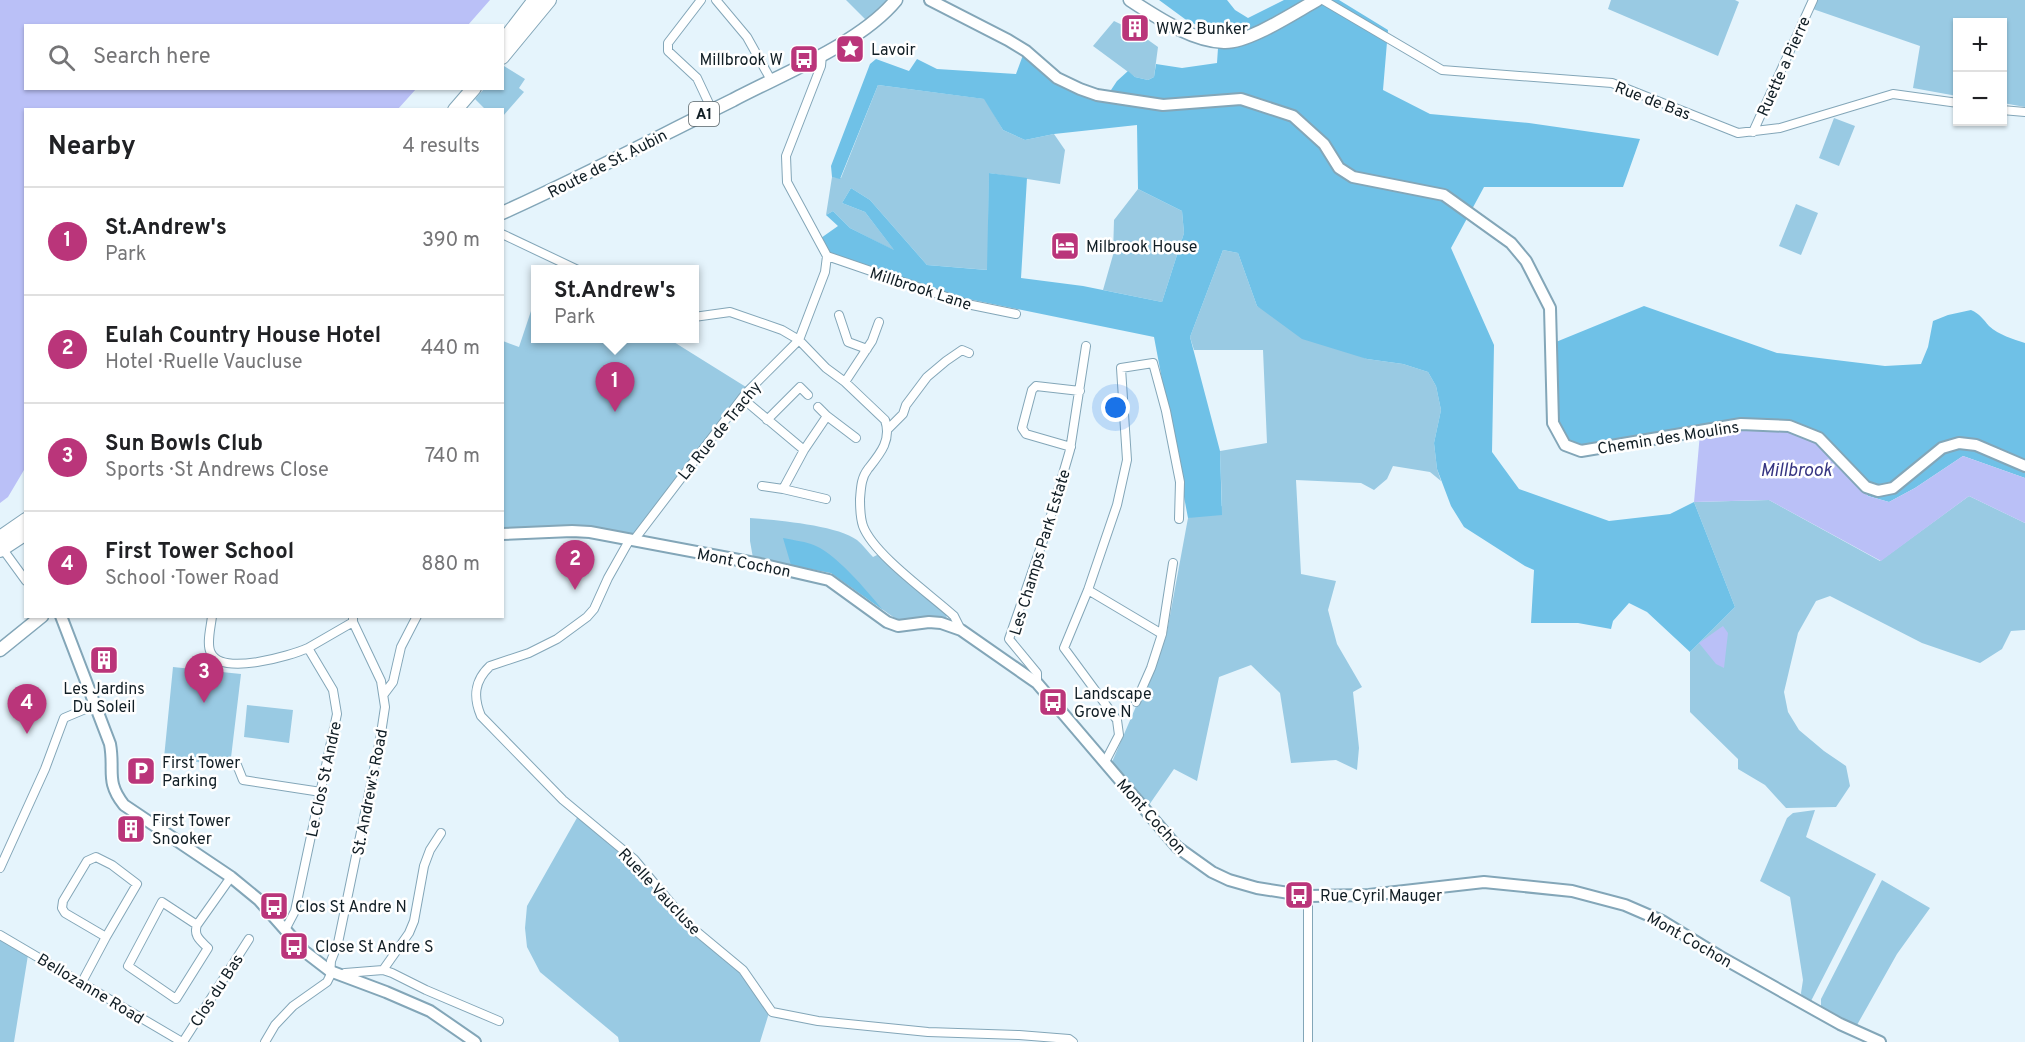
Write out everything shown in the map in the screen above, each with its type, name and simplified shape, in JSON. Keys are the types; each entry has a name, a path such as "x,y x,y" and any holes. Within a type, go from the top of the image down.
{"highway":[{"path":"504,40 536,0"},
{"path":"504,55 549,0"},
{"path":"447,108 462,90"},
{"path":"458,108 472,90"},
{"path":"1,545 24,522"},
{"path":"1,545 24,534"}],"main road":[{"name":"Route de St. Aubin","path":"504,212 559,188 822,55 869,26 896,0"},
{"path":"1130,0 1178,28 1208,39 1225,42 1242,39 1260,31 1317,0"},
{"path":"0,651 40,618"}],"street":[{"path":"701,0 668,44 668,51 697,78 712,110"},
{"path":"716,0 747,37 771,80"},
{"name":"Chemin des Moulins","path":"930,0 1008,40 1026,51 1057,78 1080,89 1097,95 1163,105 1241,99 1293,116 1323,144 1339,168 1353,177 1444,195 1511,243 1526,261 1550,308 1553,423 1565,446 1581,451 1741,424 1789,426 1819,438 1866,487 1878,491 1893,488 1942,448 1959,442 1976,445 2025,466"},
{"name":"Rue de Bas","path":"1323,0 1442,70 1612,83 1737,133 1780,128 1893,94 1953,102"},
{"name":"Ruette a Pierre","path":"1753,132 1813,0"},
{"path":"822,55 820,66 786,156 787,182 827,256"},
{"path":"2007,110 2025,112"},
{"path":"504,235 567,265"},
{"name":"Millbrook Lane","path":"827,256 967,304 1016,314"},
{"name":"La Rue de Trachy","path":"632,540 742,398 799,340 825,272 827,256"},
{"path":"699,316 718,313 738,314 782,330 799,340 826,368 845,382 885,420 888,429 884,448 865,474 861,485 860,515 864,528 879,551 954,616 961,630"},
{"path":"839,315 848,342 867,349"},
{"path":"845,382 867,349 879,322"},
{"name":"Les Champs Park Estate","path":"1037,683 1037,673 1009,639 1047,529 1071,447 1086,346"},
{"path":"888,429 903,414 906,405 927,377 946,360 962,350 969,353"},
{"path":"1105,762 1119,735 1117,720 1064,648 1088,590 1117,505 1127,460 1121,368 1154,363 1180,482 1179,519"},
{"name":"Les Champs Park Estate","path":"1071,447 1026,434 1022,428 1032,390 1036,386 1080,391"},
{"path":"767,420 800,387 808,395"},
{"path":"742,398 804,450"},
{"path":"818,407 856,438"},
{"path":"783,489 804,450 827,416"},
{"path":"762,486 826,499"},
{"name":"Mont Cochon","path":"504,534 572,531 760,564 829,580 887,622 898,626 941,622 961,630 1037,683 1177,847 1212,872 1229,880 1257,888 1308,897 1369,895 1484,882 1572,891 1625,904 1662,921 1840,1024 1880,1042"},
{"name":"Ruelle Vaucluse","path":"632,540 608,578 594,609 587,617 557,639 529,653 490,666 485,671 478,680 475,693 476,705 481,716 562,800 634,859 690,926 743,970 772,1012 818,1021 917,1031 1019,1035 1069,1039 1073,1042"},
{"path":"1,545 24,578"},
{"path":"1136,702 1151,668 1162,634 1173,563"},
{"path":"1088,590 1162,634"},
{"path":"62,618 110,744 112,786 124,806 231,877 259,900 304,951 330,971 430,1011 474,1042"},
{"path":"212,618 208,648 212,657 218,661 250,663 289,656 308,648 353,619"},
{"path":"384,694 393,682 401,647 416,618"},
{"name":"St. Andrew's Road","path":"330,971 338,943 385,707 381,681 353,619"},
{"name":"Le Clos St Andre","path":"285,930 295,911 337,714 333,690 308,648"},
{"path":"0,867 52,752 64,718 95,705"},
{"path":"230,762 237,765 243,780 321,792"},
{"path":"383,970 409,933 414,921 424,866 430,850 441,833"},
{"path":"82,982 137,884 112,865 96,857 87,861 63,900 62,908 65,913 106,937"},
{"path":"197,925 162,902 128,966 176,999 208,948 197,937 195,931 197,925 231,877"},
{"path":"1308,897 1308,1042"},
{"name":"Bellozanne Road","path":"0,935 182,1042"},
{"name":"Clos du Bas","path":"182,1042 249,939"},
{"path":"342,976 345,973 383,970 499,1021"},
{"path":"265,1042 275,1025 293,1006 327,982 330,971"}],"shaded area":[{"path":"846,0 891,0 866,20"},
{"path":"1159,0 1227,0 1235,10 1248,18 1284,0 1339,0 1388,30 1383,90 1430,114 1529,123 1640,139 1623,187 1484,187 1451,248 1494,345 1492,452 1519,489 1609,521 1670,514 1694,502 1735,607 1690,652 1647,612 1629,603 1613,621 1611,629 1578,623 1531,623 1534,570 1464,527 1451,506 1437,469 1434,443 1441,410 1436,386 1428,372 1403,364 1367,359 1302,339 1257,306 1238,253 1223,250 1190,337 1220,451 1222,515 1188,518 1154,337 934,292 830,254 821,238 838,226 826,215 833,211 850,228 894,250 865,212 842,203 851,188 870,200 927,265 987,270 989,173 1027,178 1021,278 1083,286 1162,302 1184,233 1182,211 1138,189 1137,125 1054,134 1025,140 1003,130 984,99 878,85 840,179 832,177 831,166 870,64 876,59 909,71 917,59 937,69 1016,74 1023,55 1066,85 1109,93 1128,71 1135,77 1148,80 1154,77 1156,64 1182,68 1217,63 1219,33 1189,22"},
{"path":"1611,0 1735,0 1739,2 1718,56 1608,9"},
{"path":"1817,0 2025,0 2025,107 2007,104 2007,18 1953,18 1953,95 1913,88 1920,46 1813,9"},
{"path":"1114,21 1137,32 1158,47 1154,77 1148,80 1135,77 1093,46"},
{"path":"504,66 525,79 519,88 524,92 504,115 504,108 484,108 475,99 483,90 504,90"},
{"path":"878,85 985,99 1003,130 1025,140 1054,134 1065,150 1060,184 989,173 988,270 927,265 870,200 851,188 842,203 865,212 895,251 850,228 833,211 826,215 832,177 841,178"},
{"path":"1834,118 1855,126 1839,166 1819,158"},
{"path":"1138,189 1182,211 1184,233 1162,302 1103,290 1113,255 1114,220"},
{"path":"1796,204 1818,213 1801,255 1779,246"},
{"path":"1223,250 1238,253 1257,306 1367,359 1403,364 1428,372 1436,386 1441,410 1434,443 1441,481 1430,472 1393,466 1387,479 1374,490 1361,483 1296,480 1301,574 1336,581 1328,610 1337,644 1362,687 1353,692 1359,748 1357,770 1336,760 1291,763 1280,693 1251,665 1219,677 1197,781 1174,769 1149,805 1112,762 1166,637 1188,518 1222,506 1220,451 1267,443 1263,350 1194,350 1190,337"},
{"path":"1644,306 1777,353 1885,366 1921,364 1928,347 1933,321 1971,310 1997,332 2025,343 2025,478 1963,456 1915,488 1889,502 1868,496 1819,438 1741,424 1581,451 1565,445 1553,423 1551,344"},
{"path":"531,311 531,343 675,343 746,387 633,535 572,525 504,529 504,341 519,347"},
{"path":"1969,496 2025,523 2025,630 2011,631 2002,649 1980,663 1922,643 1830,596 1816,601 1798,633 1784,692 1788,712 1799,730 1846,766 1850,786 1836,807 1786,808 1765,785 1738,769 1738,759 1690,712 1690,652 1735,607 1694,502 1769,500 1880,561"},
{"path":"750,518 805,524 848,535 857,540 873,557 879,554 946,614 947,619 932,616 916,620 896,619 831,573 753,558"},
{"path":"783,538 811,544 830,555 850,572 883,610 831,573 791,565"},
{"path":"173,667 241,674 230,766 164,758"},
{"path":"247,705 293,710 289,743 244,737"},
{"path":"1815,810 1806,837 1876,874 1811,1001 1802,997 1801,993 1803,980 1790,897 1760,881 1787,818 1793,813"},
{"path":"578,816 633,861 691,932 715,949 739,972 769,1013 760,1042 619,1042 618,1037 540,972 527,947 525,928 527,906"},
{"path":"1882,880 1930,908 1897,954 1857,1025 1825,1011 1821,1007 1821,999"},
{"path":"0,939 28,955 14,1042 0,1042"}],"water":[{"path":"0,0 490,0 469,24 24,24 24,90 415,90 399,108 24,108 24,470 8,497 0,503"},
{"name":"Millbrook","path":"1746,424 1789,426 1819,438 1868,496 1889,502 1915,488 1963,456 2025,478 2025,523 1969,496 1881,561 1769,500 1694,502 1700,433"},
{"path":"1723,626 1728,633 1724,668 1716,664 1699,643"}],"place":[{"name":"WW2 Bunker","path":"1135,28"},
{"name":"Lavoir","path":"850,49"},
{"name":"Millbrook W","path":"804,59"},
{"name":"Milbrook House","path":"1065,246"},
{"name":"St.Andrew's","path":"615,412"},
{"name":"Eulah Country House Hotel","path":"575,590"},
{"name":"Les Jardins Du Soleil","path":"104,660"},
{"name":"Landscape Grove N","path":"1053,702"},
{"name":"Sun Bowls Club","path":"204,703"},
{"name":"First Tower School","path":"27,734"},
{"name":"First Tower Parking","path":"141,771"},
{"name":"First Tower Snooker","path":"131,829"},
{"name":"Rue Cyril Mauger","path":"1299,895"},
{"name":"Clos St Andre N","path":"274,906"},
{"name":"Close St Andre S","path":"294,946"}]}
